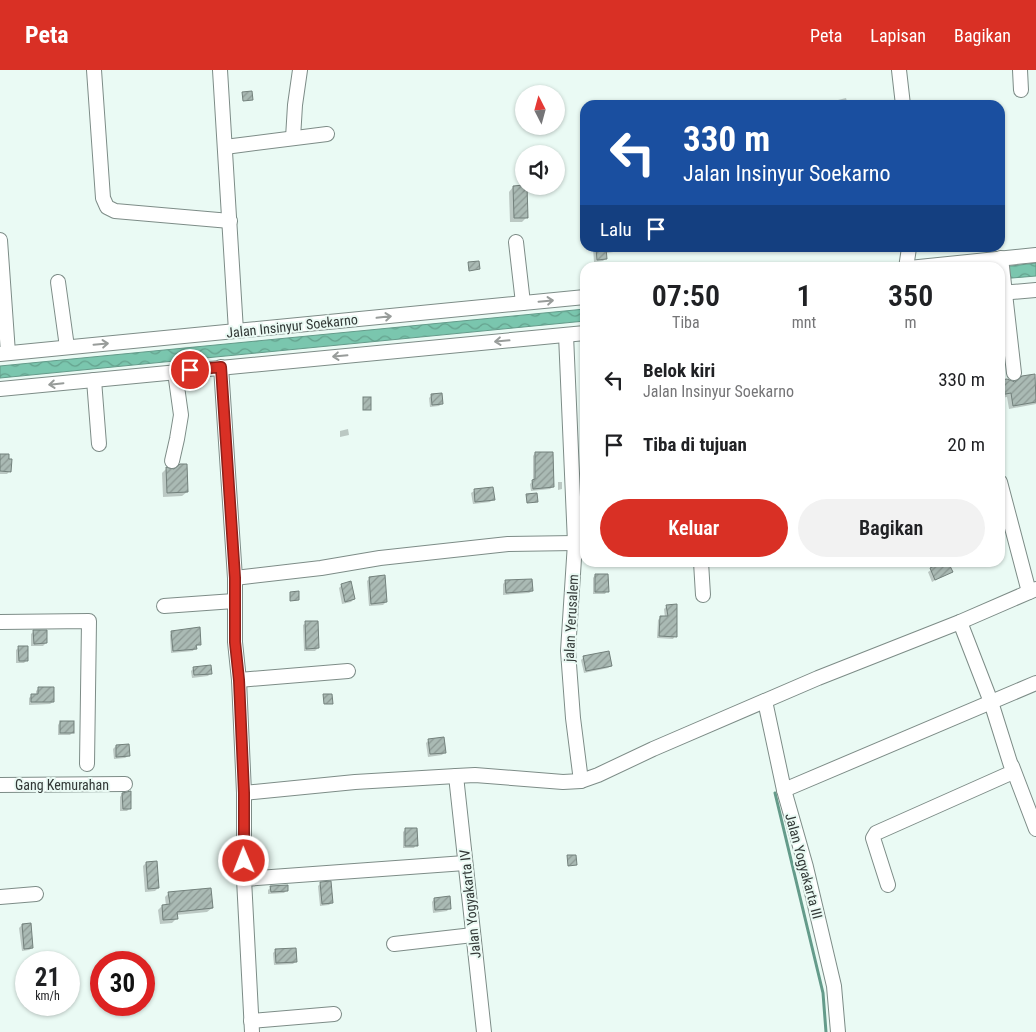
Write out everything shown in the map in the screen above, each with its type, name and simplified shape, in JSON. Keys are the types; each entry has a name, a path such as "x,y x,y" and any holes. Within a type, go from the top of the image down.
{"street":[{"path":"94,70 103,198 107,207 115,212 131,214 230,220"},
{"path":"220,70 236,331"},
{"path":"293,138 294,105 300,70"},
{"path":"899,70 903,100"},
{"path":"1020,70 1022,90"},
{"path":"225,147 327,134"},
{"path":"0,240 4,354"},
{"path":"516,242 523,303"},
{"path":"1005,276 1036,255"},
{"path":"1005,279 1036,290"},
{"path":"58,282 67,347"},
{"name":"Jalan Insinyur Soekarno","path":"4,354 580,297"},
{"path":"1005,302 1014,373"},
{"path":"0,390 580,334"},
{"name":"jalan Yerusalem","path":"566,335 575,543 568,651 573,718 581,781"},
{"path":"221,367 235,578 235,642 239,680 244,793 244,878 252,1027 334,1014"},
{"path":"172,460 178,439 180,415 175,372"},
{"path":"94,380 99,444"},
{"path":"244,793 355,782 456,776 554,782 581,781 598,775 653,749 865,658 960,622 1032,591 1005,499"},
{"path":"235,578 321,568 380,558 508,544 575,543"},
{"path":"702,567 703,594"},
{"path":"164,606 234,601"},
{"path":"0,622 89,621 87,764"},
{"path":"960,622 991,702 1012,766 1036,829"},
{"path":"239,680 348,671"},
{"path":"784,790 1036,683"},
{"name":"Jalan Yogyakarta III","path":"765,701 784,790 804,859 834,986 838,1032"},
{"path":"888,885 873,838 876,833 1011,774 1013,772 1012,766"},
{"name":"Jalan Yogyakarta IV","path":"456,776 484,1032"},
{"name":"Gang Kemurahan","path":"0,785 125,784"},
{"path":"244,878 465,863"},
{"path":"0,897 36,894"},
{"path":"394,944 473,935"}],"water":[{"path":"1036,263 1036,276 1005,279 1005,267"},
{"path":"580,309 580,321 0,378 0,366"}],"building":[{"path":"252,91 253,100 243,101 242,92"},
{"path":"513,186 515,186 515,195 527,195 528,218 514,218"},
{"path":"596,252 606,252 607,259 597,260"},
{"path":"479,261 480,269 469,271 468,262"},
{"path":"1035,374 1036,402 1013,406 1011,393 1005,394 1005,379 1015,382 1022,376"},
{"path":"442,393 443,404 432,405 431,394"},
{"path":"363,397 371,397 371,410 363,410"},
{"path":"535,452 553,452 554,487 533,489"},
{"path":"0,454 9,454 9,459 12,459 11,472 0,471"},
{"path":"180,464 187,464 188,492 167,493 166,467 174,469"},
{"path":"493,487 495,500 475,502 474,489"},
{"path":"537,493 538,502 527,503 526,494"},
{"path":"950,567 953,572 935,580 930,568"},
{"path":"595,574 608,574 609,592 595,592"},
{"path":"385,575 387,602 371,604 369,577"},
{"path":"532,579 533,591 506,593 505,580"},
{"path":"351,581 355,599 345,602 341,584"},
{"path":"299,591 299,600 290,601 290,592"},
{"path":"677,604 677,637 659,636 660,616 668,616 666,605"},
{"path":"305,621 318,621 319,648 306,649"},
{"path":"200,627 201,645 196,645 197,649 173,651 171,631"},
{"path":"33,630 47,630 47,643 34,644"},
{"path":"18,646 28,646 28,661 19,661"},
{"path":"609,651 612,666 586,671 583,656"},
{"path":"211,665 212,674 194,675 193,667"},
{"path":"38,687 54,687 54,702 31,702 31,694 38,694"},
{"path":"323,694 332,694 333,704 324,704"},
{"path":"60,721 74,721 74,733 60,733"},
{"path":"444,737 446,753 430,754 428,739"},
{"path":"129,744 130,756 116,757 116,745"},
{"path":"131,791 131,809 123,809 122,793"},
{"path":"405,828 417,828 418,846 405,846"},
{"path":"567,855 576,855 577,865 568,866"},
{"path":"157,861 159,888 148,889 146,862"},
{"path":"331,881 333,903 322,904 320,882"},
{"path":"288,885 288,891 271,892 270,886"},
{"path":"211,888 213,908 177,912 178,919 163,920 162,905 170,904 168,892"},
{"path":"450,896 451,909 435,910 434,898"},
{"path":"31,923 33,948 24,949 22,924"},
{"path":"296,948 297,962 276,963 275,949"}],"waterway":[{"path":"775,793 823,993 826,1032"}],"route":[{"path":"190,370 221,367 235,578 235,642 239,680 244,793 244,861"}]}
